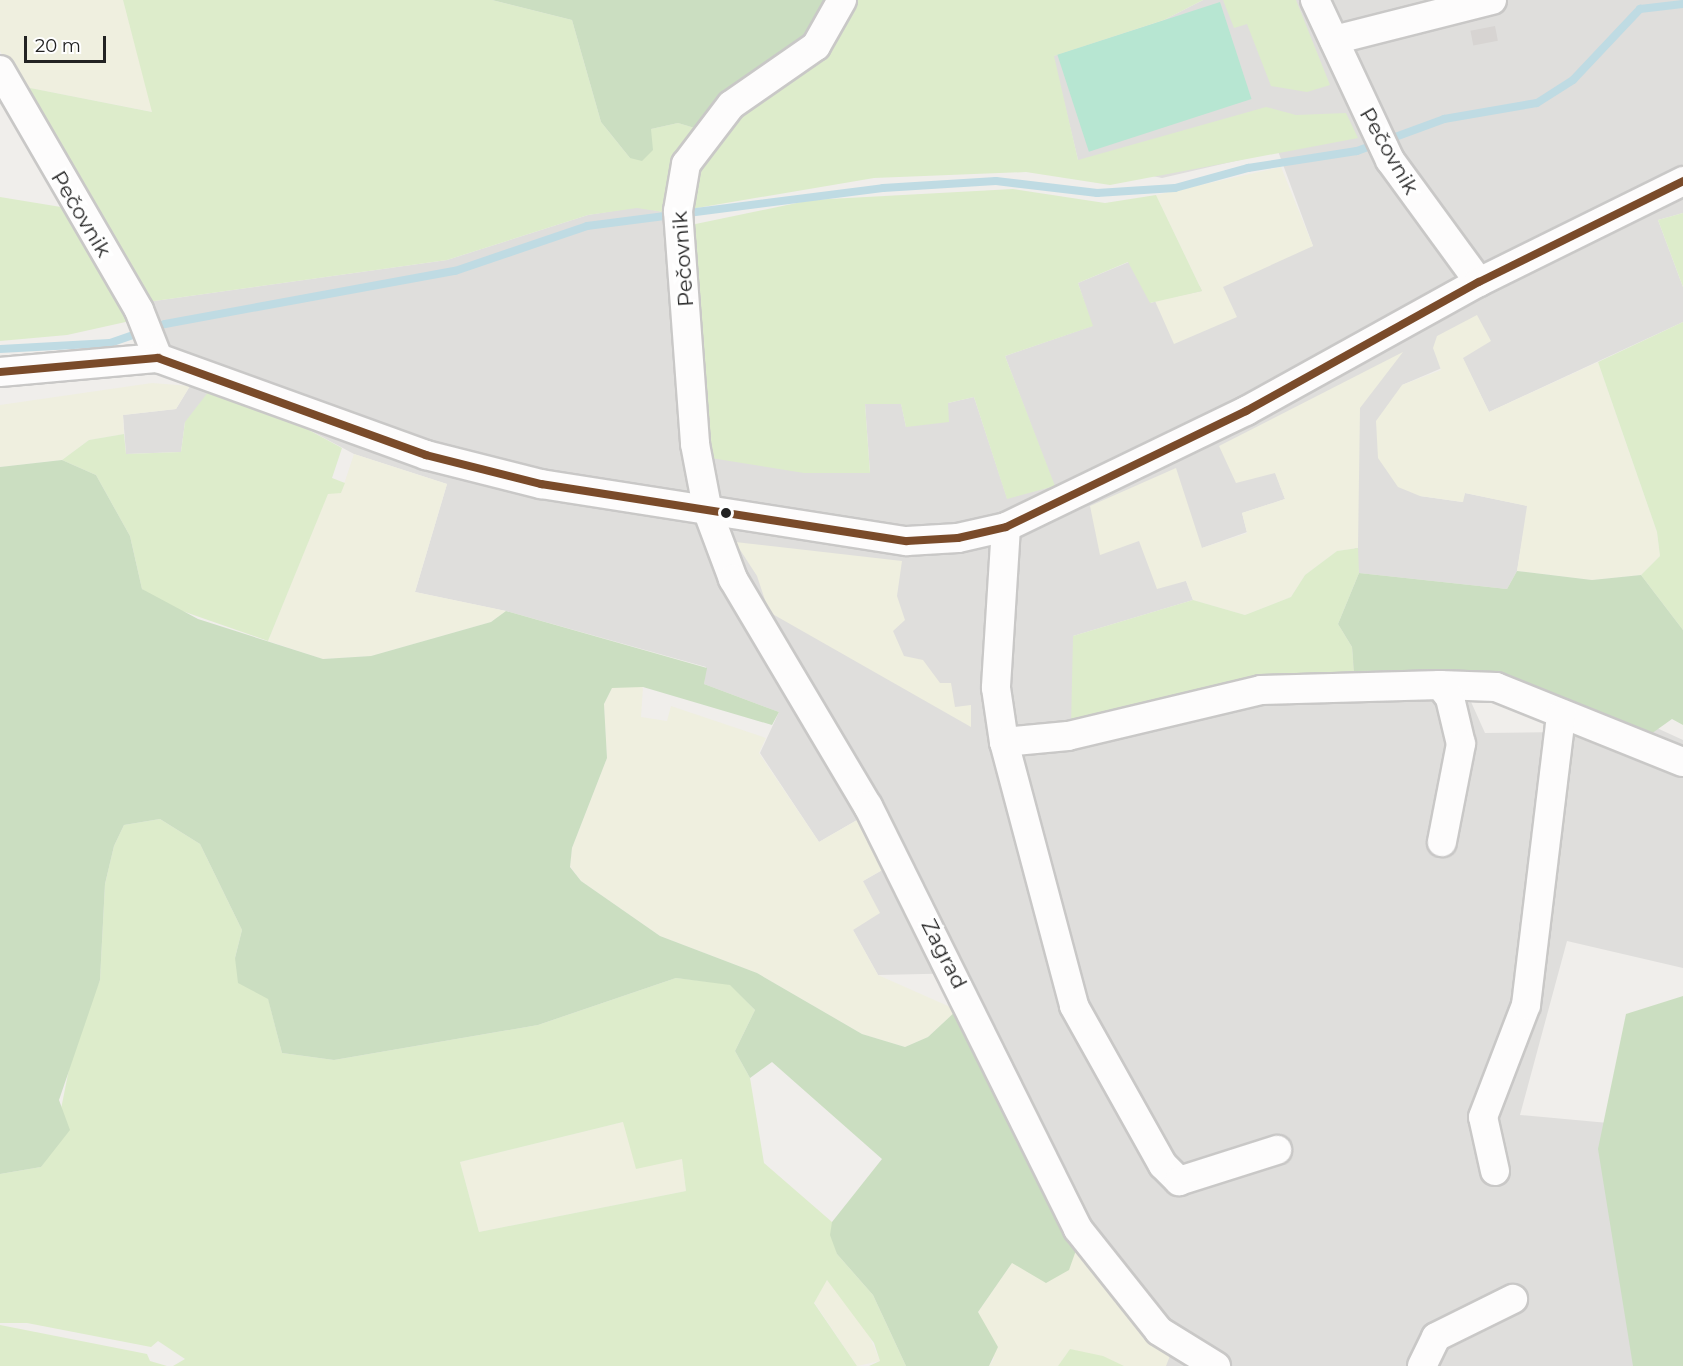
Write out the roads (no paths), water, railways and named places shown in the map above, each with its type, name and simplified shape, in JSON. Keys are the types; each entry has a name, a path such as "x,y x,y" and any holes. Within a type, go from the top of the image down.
{"street":[{"name":"Pečovnik","path":"708,512 695,444 680,225 686,164 707,131 731,105 816,46 842,0"},
{"name":"Pečovnik","path":"1315,0 1390,160 1479,282"},
{"path":"1334,40 1492,0"},
{"name":"Pečovnik","path":"0,70 138,310 155,349"},
{"path":"0,372 155,349 426,455 541,484 708,512 907,541 1006,527 1246,411 1479,282 1683,182"},
{"name":"Zagrad","path":"708,512 733,579 868,806 1078,1229 1159,1331 1216,1366"},
{"path":"1006,527 996,688 1004,742 1074,1006 1163,1165 1179,1181 1277,1150"},
{"path":"1004,742 1068,736 1261,690 1309,685 1440,685 1496,687 1683,762"},
{"path":"1440,685 1450,698 1461,744 1442,842"},
{"path":"1495,1172 1483,1117 1526,1005 1561,714"},
{"path":"1422,1366 1436,1337 1513,1299"}],"waterway":[{"path":"0,349 110,343 165,324 455,271 587,226 883,188 996,181 1097,193 1175,188 1248,168 1357,151 1444,119 1537,103 1573,80 1640,9 1683,4"}]}
